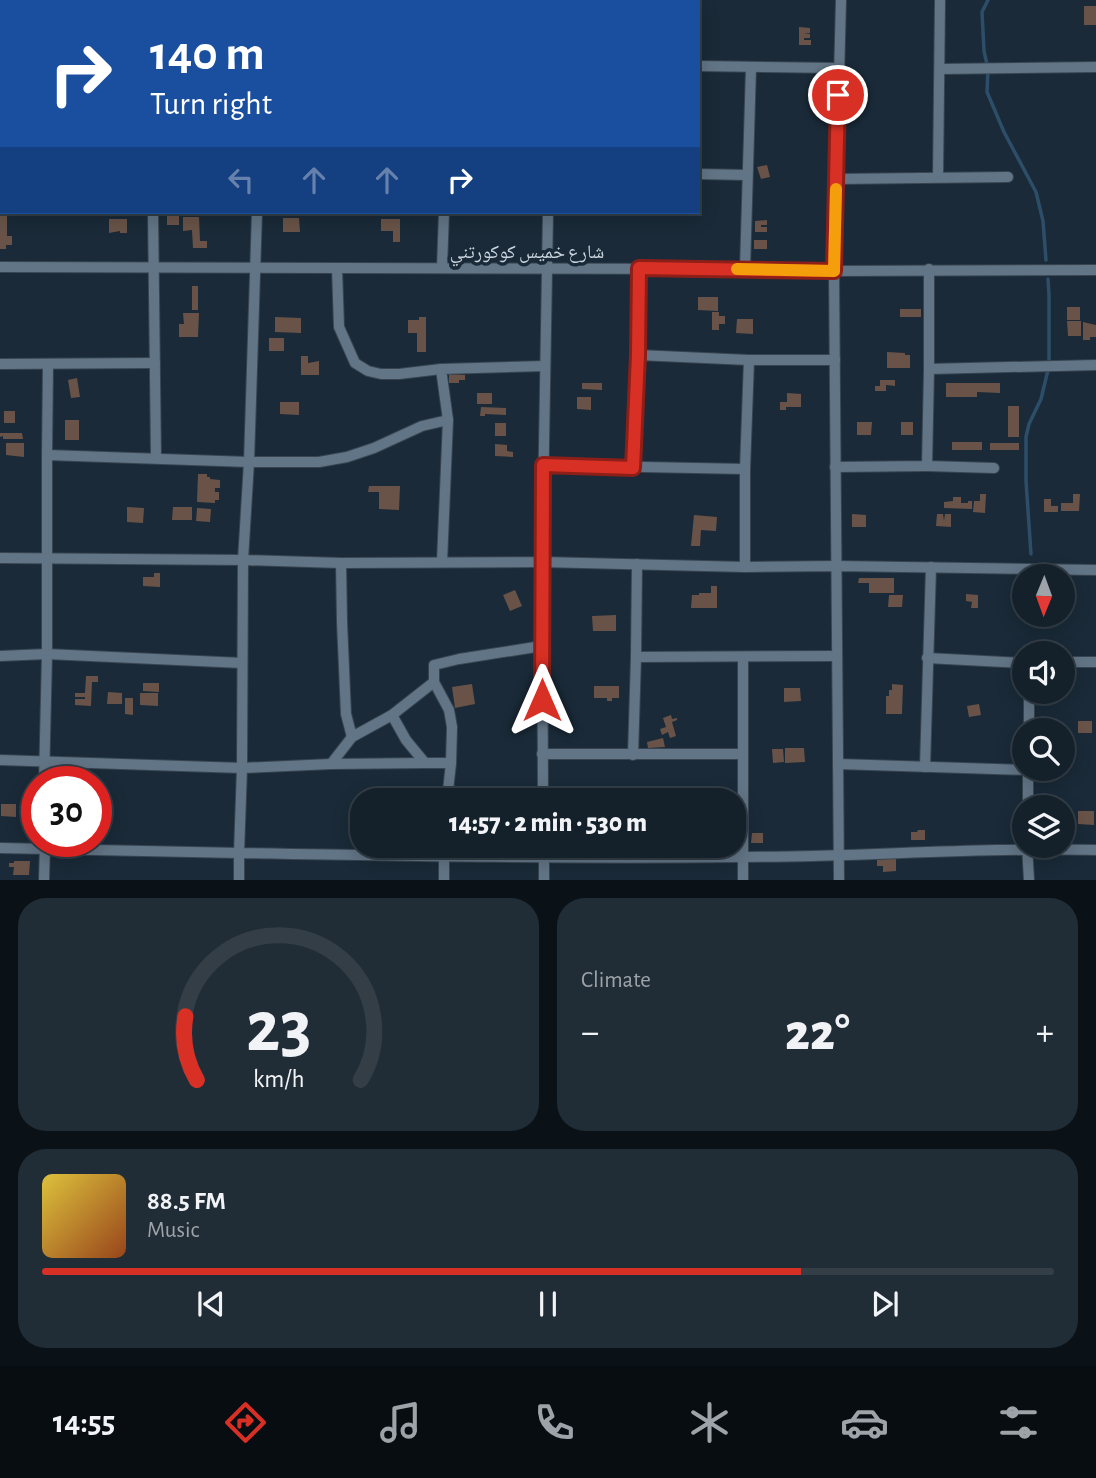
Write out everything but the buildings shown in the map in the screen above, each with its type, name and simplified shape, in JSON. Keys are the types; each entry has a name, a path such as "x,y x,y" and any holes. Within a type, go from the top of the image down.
{"street":[{"path":"839,880 834,271 841,0"},
{"path":"938,177 940,0"},
{"path":"700,66 838,68"},
{"path":"745,269 751,67"},
{"path":"940,69 1096,67"},
{"path":"700,174 747,175"},
{"path":"836,178 1008,177"},
{"path":"153,214 156,458"},
{"path":"239,880 243,560 257,214"},
{"path":"442,268 444,214"},
{"path":"543,788 542,562 548,214"},
{"name":"شارع خميس كوكورتني","path":"0,267 1096,270"},
{"path":"337,268 339,327 355,363 368,371 381,374 545,366"},
{"path":"633,468 639,268"},
{"path":"927,466 929,269"},
{"path":"638,355 749,360 835,360"},
{"path":"744,567 749,360"},
{"path":"0,364 155,363"},
{"path":"44,766 48,365"},
{"path":"929,369 1096,365"},
{"path":"441,369 448,421 442,562"},
{"path":"47,455 249,462 319,461 347,457 422,426 448,421"},
{"path":"543,465 745,469"},
{"path":"835,467 994,468"},
{"path":"0,558 1096,570"},
{"path":"341,563 346,714 352,737"},
{"path":"633,755 637,564"},
{"path":"925,767 931,567"},
{"path":"448,788 452,727 449,710 434,682 434,665 542,646"},
{"path":"0,656 47,654 242,663"},
{"path":"636,657 836,656"},
{"path":"743,657 743,788"},
{"path":"927,658 1012,662"},
{"path":"1075,662 1096,662"},
{"path":"331,764 352,737 392,715 434,682"},
{"path":"392,715 406,740 425,763"},
{"path":"542,754 743,754"},
{"path":"0,760 242,768 451,763"},
{"path":"838,764 1012,769"},
{"path":"0,848 21,847"},
{"path":"112,848 239,853 350,852"},
{"path":"746,858 1012,848"},
{"path":"1075,849 1096,850"},
{"path":"44,880 45,857"},
{"path":"443,880 444,858"},
{"path":"544,858 544,880"},
{"path":"743,880 744,858"},
{"path":"1028,858 1029,880"}],"waterway":[{"path":"988,0 982,12 988,69 987,92 1004,132 1036,192 1043,221 1046,260"},
{"path":"1031,554 1026,437 1041,399 1049,366 1048,279"}],"slow traffic":[{"path":"737,269 834,271 836,189"}],"route":[{"path":"542,700 543,465 633,468 639,268 834,271 838,95"}]}
